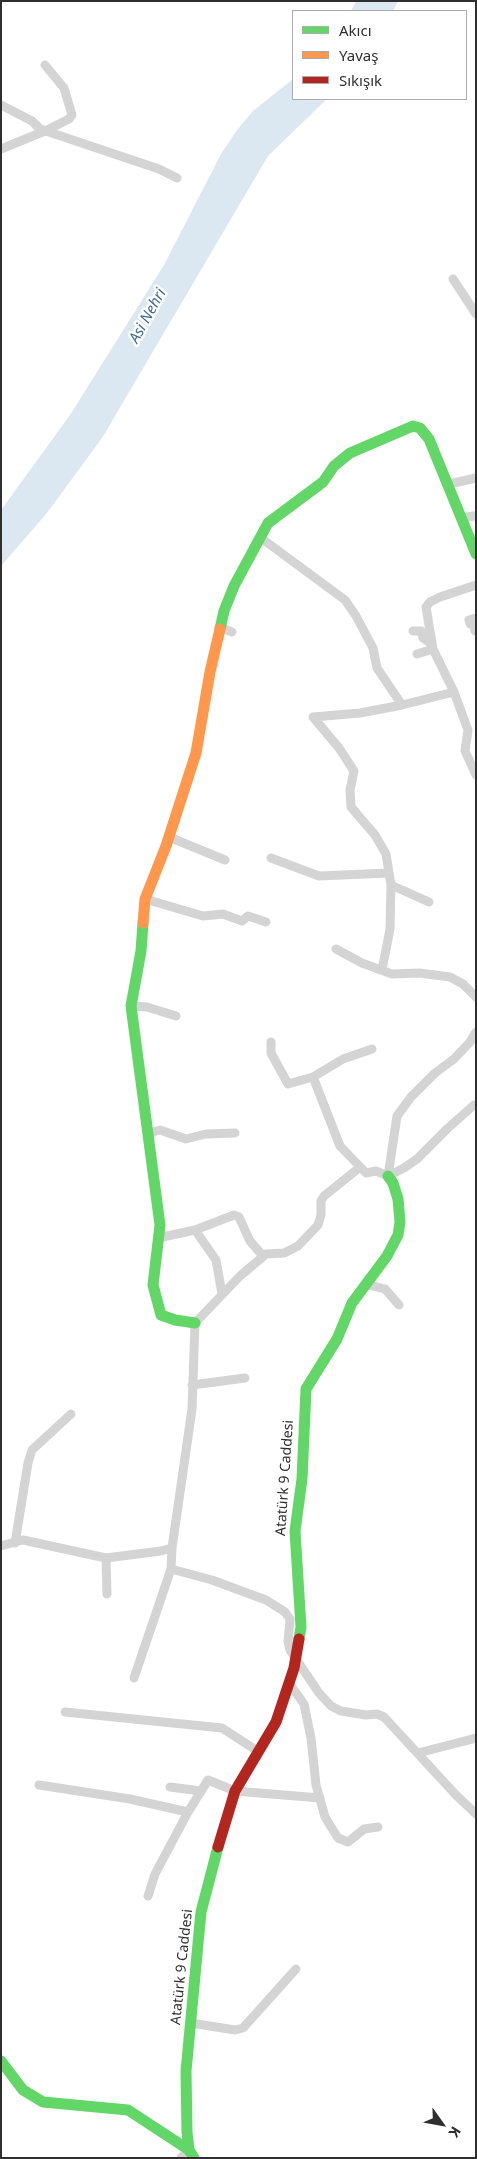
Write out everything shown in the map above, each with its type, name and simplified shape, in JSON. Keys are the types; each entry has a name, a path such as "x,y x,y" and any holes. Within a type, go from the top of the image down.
{"street":[{"path":"1,149 45,131 72,115 64,88 46,65"},
{"path":"1,105 45,131 159,169 176,178"},
{"path":"453,279 476,314"},
{"path":"195,1323 175,1320 161,1315 153,1285 160,1225 150,1133 131,1006 141,951 145,899 169,837 196,753 219,627 234,586 268,523 323,482 334,466 350,453 413,426 420,428 426,433 449,484 476,554"},
{"path":"449,484 476,478"},
{"path":"461,518 474,516"},
{"path":"261,538 345,600 373,648 377,668 402,706"},
{"path":"476,584 440,597 427,604 433,647 472,729 465,751 476,775"},
{"path":"475,631 474,623 470,624 469,620 476,618"},
{"path":"219,627 232,632"},
{"path":"413,631 421,631 423,638 433,647"},
{"path":"417,654 433,647"},
{"path":"382,970 390,929 391,885 386,854 375,835 351,807 349,801 354,771 339,748 313,717 360,713 402,706 454,692"},
{"path":"169,837 225,860"},
{"path":"271,858 319,876 389,873"},
{"path":"391,885 429,902"},
{"path":"145,899 203,916 223,914 242,921 248,916 266,922"},
{"path":"336,949 362,963 392,974 419,973 450,976 476,997"},
{"path":"131,1006 147,1007 176,1016"},
{"path":"388,1176 397,1116 410,1097 434,1073 454,1059 470,1042 476,1032"},
{"path":"271,1042 271,1053 287,1083 313,1076 343,1059 372,1050"},
{"path":"313,1076 340,1146 359,1168 366,1173 376,1171 388,1176"},
{"path":"388,1176 417,1160 448,1128 474,1105"},
{"path":"150,1133 160,1130 186,1139 206,1134 235,1134"},
{"path":"134,1678 171,1569 172,1548 192,1409 195,1323 222,1294 263,1256 266,1254 284,1253 298,1246 318,1225 321,1215 321,1201 324,1196 359,1168"},
{"name":"Atatürk 9 Caddesi","path":"188,2155 186,2093 196,1954 202,1912 213,1865 235,1791 276,1722 296,1659 300,1638 301,1610 295,1541 296,1518 302,1479 306,1389 337,1339 352,1303 391,1250 400,1229 396,1190 388,1176"},
{"path":"158,1238 195,1230 234,1215 239,1217 250,1241 263,1256"},
{"path":"195,1230 216,1260 222,1294"},
{"path":"365,1284 385,1289 399,1305"},
{"path":"192,1385 245,1378"},
{"path":"15,1543 28,1463 32,1450 71,1414"},
{"path":"1,1546 23,1540 106,1558 172,1548"},
{"path":"106,1558 106,1594"},
{"path":"171,1569 212,1580 266,1600 285,1612 290,1619 288,1642 290,1650 331,1706 341,1711 366,1715 377,1714 384,1717 475,1811"},
{"path":"289,1683 304,1704 311,1738 316,1785 325,1817 338,1838 348,1842 364,1828 378,1827"},
{"path":"65,1712 222,1728 259,1752"},
{"path":"418,1753 476,1738"},
{"path":"148,1896 155,1874 188,1812 208,1780 235,1791 320,1798"},
{"path":"39,1785 188,1812"},
{"path":"170,1787 201,1791"},
{"path":"191,2023 235,2030 243,2028 296,1969"},
{"path":"1,2061 24,2090 43,2102 128,2110 188,2155"}],"water":[{"path":"356,1 398,1 394,10 352,10"},
{"name":"Asi Nehri","path":"292,80 292,100 326,100 268,156 102,438 47,513 1,566 1,510 70,415 164,265 221,154 253,111"}],"traffic: fast":[{"path":"220,629 224,611 234,586 268,523 323,482 334,466 350,453 413,426 420,428 429,439 476,554"},
{"path":"143,923 141,951 131,1006 160,1225 153,1285 161,1315 175,1320 195,1323"},
{"path":"299,1639 301,1627 295,1531 302,1479 306,1389 337,1339 352,1303 387,1256 398,1235 400,1222 398,1199 393,1183 388,1176"},
{"path":"194,2158 189,2150 187,2132 186,2071 201,1912 218,1847"},
{"path":"1,2061 23,2090 43,2102 128,2110 189,2150"}],"traffic: slow":[{"path":"143,923 145,899 166,846 196,753 210,672 220,629"}],"traffic: jam":[{"path":"218,1847 235,1791 276,1722 294,1668 299,1639"}]}
